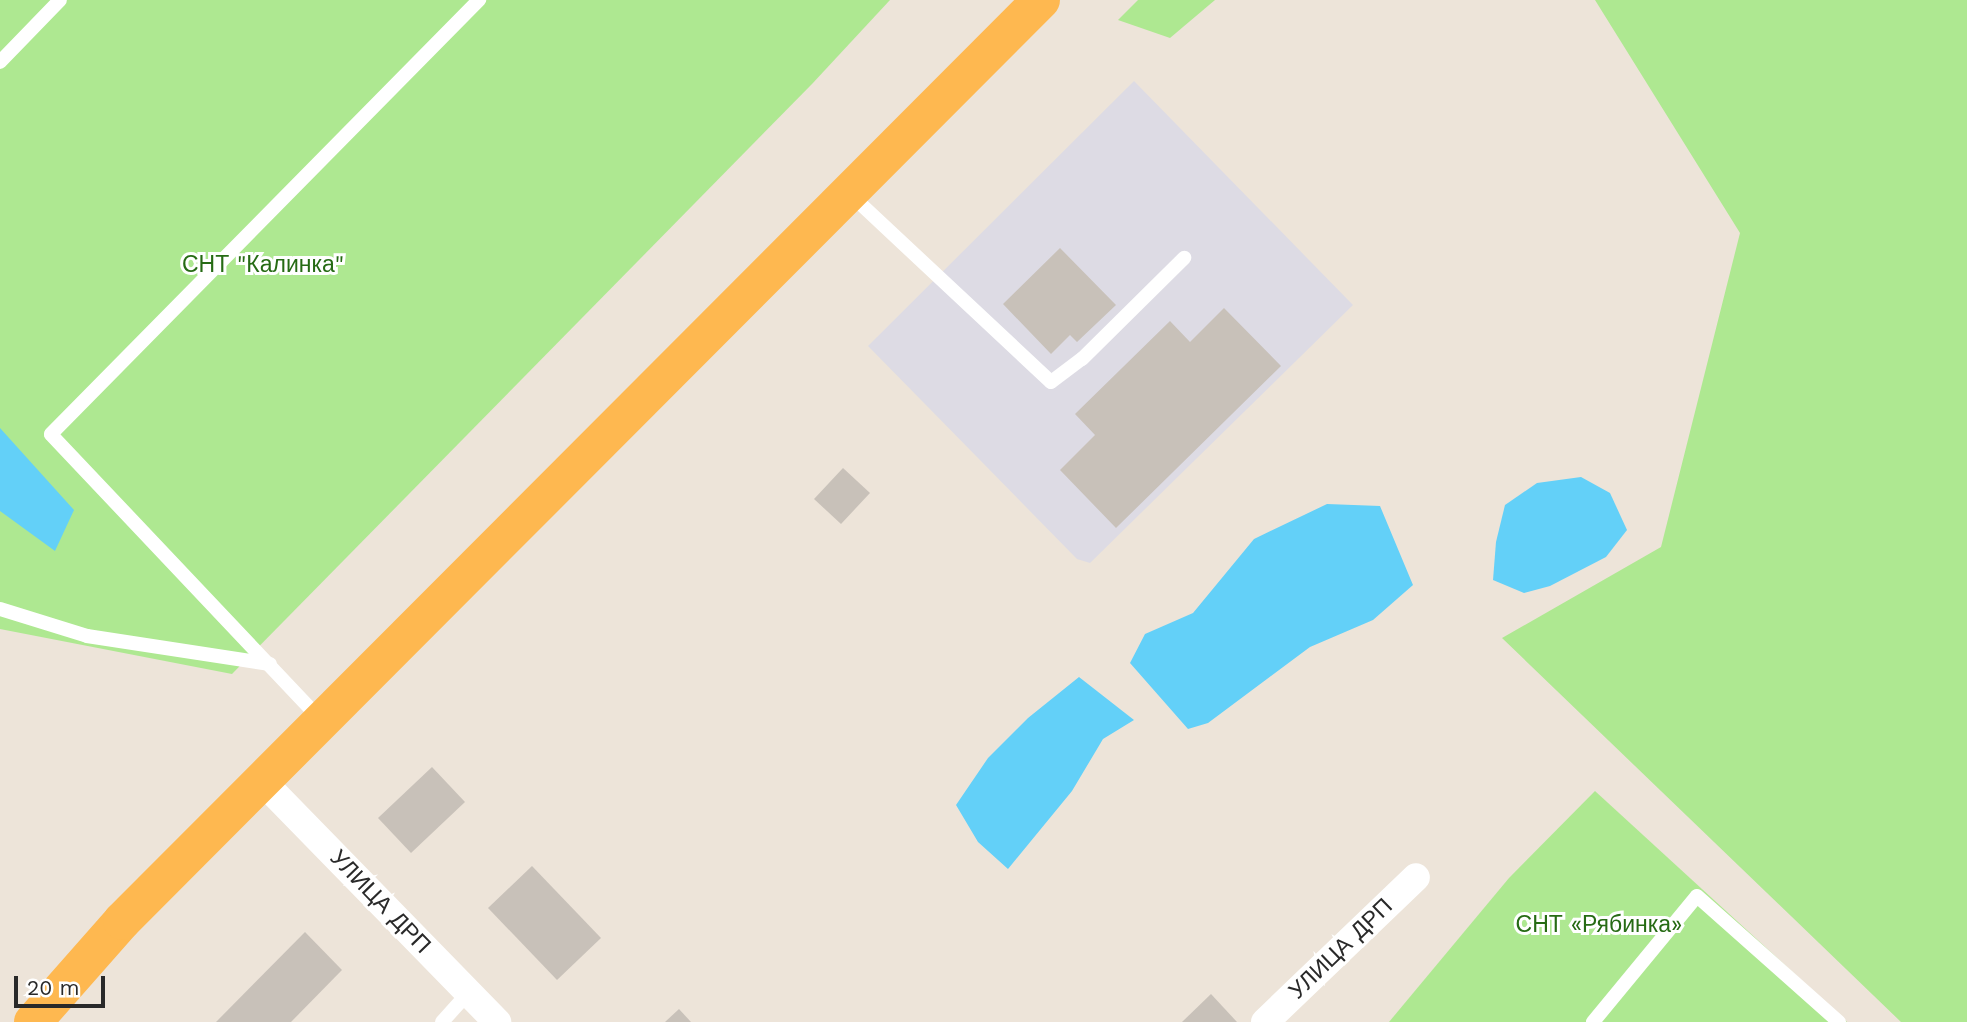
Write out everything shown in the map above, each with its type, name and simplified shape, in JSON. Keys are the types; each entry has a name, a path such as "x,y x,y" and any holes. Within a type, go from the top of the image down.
{"highway":[{"path":"33,1022 122,921 1041,0"}],"street":[{"name":"УЛИЦА ДРП","path":"262,781 497,1022"},
{"name":"УЛИЦА ДРП","path":"1265,1022 1416,877"}],"lane":[{"path":"0,62 60,0"},
{"path":"322,722 51,435 479,0"},
{"path":"849,193 1051,382 1083,359 1184,258"},
{"path":"0,609 87,636 270,664"},
{"path":"1593,1022 1697,896 1839,1022"},
{"path":"442,1022 469,992"}],"shaded area":[{"path":"1134,81 1353,305 1090,563 1077,559 868,346"}],"green space":[{"name":"СНТ \"Калинка\"","path":"0,0 890,0 812,84 232,674 0,629"},
{"path":"1138,0 1215,0 1170,38 1118,20"},
{"path":"1595,0 1967,0 1967,1022 1901,1022 1502,638 1661,547 1740,233"},
{"name":"СНТ «Рябинка»","path":"1595,791 1847,1022 1389,1022 1509,878"}],"water":[{"path":"0,428 74,510 55,551 0,511"},
{"path":"1581,477 1610,493 1627,530 1606,557 1550,586 1524,593 1493,580 1496,542 1505,505 1537,483"},
{"path":"1327,504 1380,506 1413,585 1373,620 1310,647 1208,723 1188,729 1130,663 1145,634 1193,613 1254,539"},
{"path":"1079,677 1134,720 1103,739 1072,791 1008,869 978,842 956,805 988,758 1028,718"}],"building":[{"path":"1060,248 1116,305 1077,342 1070,335 1051,354 1003,304"},
{"path":"1224,308 1281,366 1116,528 1060,470 1095,435 1075,414 1170,321 1190,342"},
{"path":"843,468 870,493 841,524 814,499"},
{"path":"432,767 465,802 411,853 378,818"},
{"path":"532,866 601,938 557,980 488,908"},
{"path":"305,932 342,970 291,1022 216,1022"},
{"path":"1211,994 1237,1022 1182,1022"},
{"path":"679,1009 691,1022 665,1022"}]}
